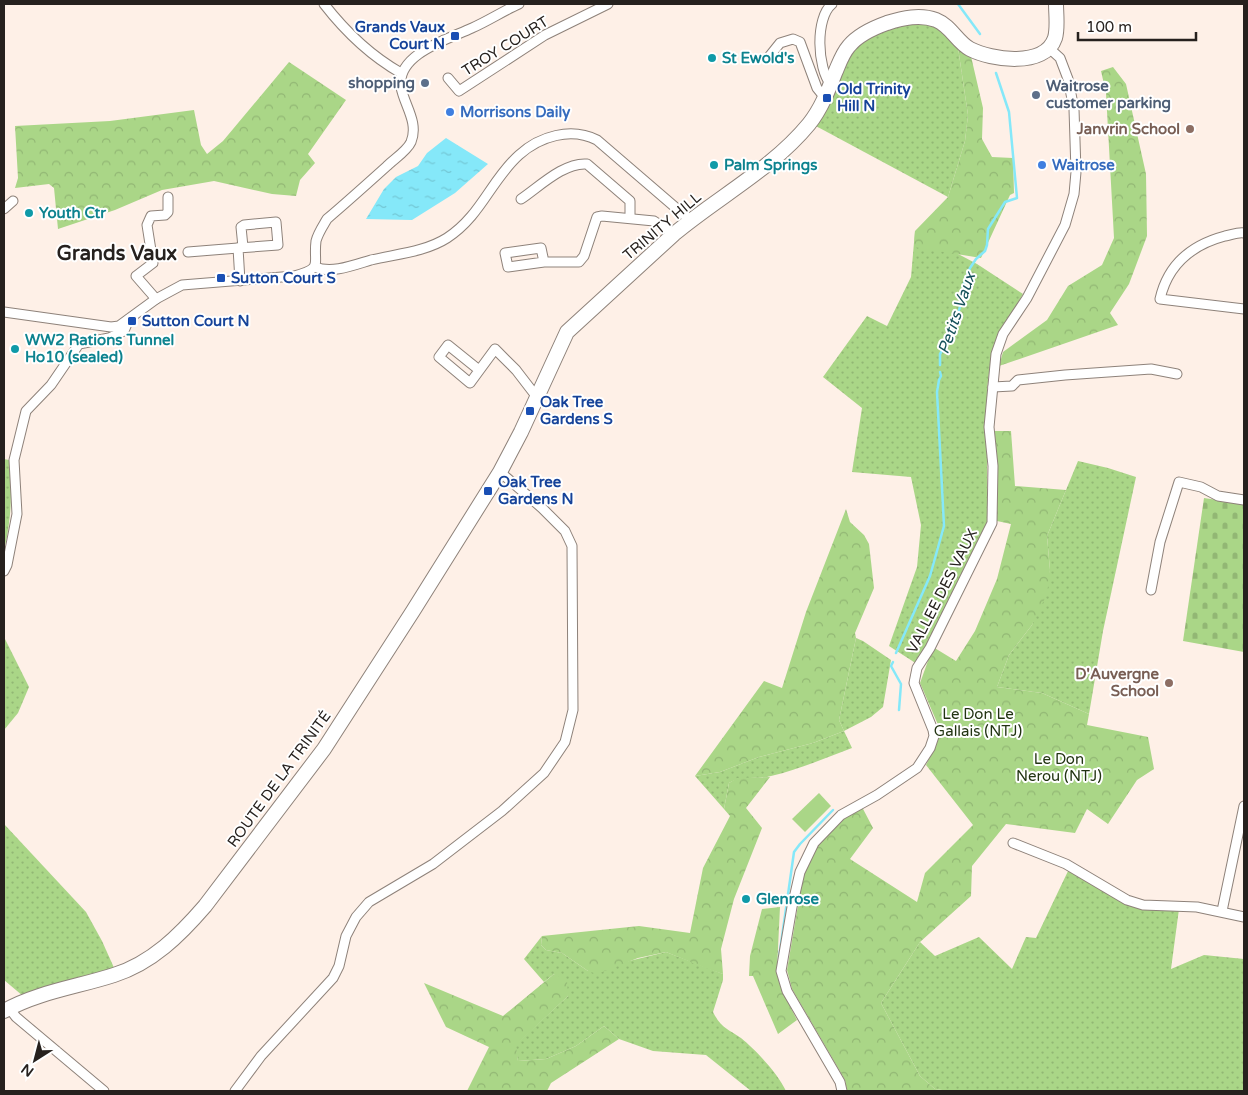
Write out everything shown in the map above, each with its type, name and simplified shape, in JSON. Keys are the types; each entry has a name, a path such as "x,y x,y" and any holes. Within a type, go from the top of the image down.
{"main road":[{"path":"1049,48 1055,38 1056,4"},
{"name":"TRINITY HILL","path":"500,472 521,432 567,332 690,220 722,198 793,142 811,122 825,98 843,54 855,39 870,30 909,18 923,17 936,20 952,30 968,48 984,55 1024,60 1049,48"},
{"name":"ROUTE DE LA TRINITÉ","path":"6,1010 25,1000 115,975 130,969 168,945 184,930 206,906 324,749 500,472"}],"street":[{"path":"324,4 354,38 379,59 401,73"},
{"path":"4,312 111,327 119,326 168,291 188,283 240,281 294,276 308,272 315,267 317,260 316,240 327,219 411,142 413,121 403,97 401,84 401,73 410,61 429,48 519,4"},
{"name":"TROY COURT","path":"448,78 459,91 545,35 608,4"},
{"path":"831,85 824,77 820,54 823,16 827,8 832,4"},
{"path":"768,58 780,43 793,39 800,42 817,88 825,98"},
{"name":"VALLEE DES VAUX","path":"842,1091 840,1082 787,991 781,971 792,907 800,872 814,843 841,815 877,795 917,768 930,748 934,736 914,683 917,668 930,648 992,523 993,466 989,427 996,354 1003,334 1027,298 1065,225 1074,194 1076,172 1074,109 1068,79 1060,58 1049,48"},
{"path":"315,267 323,270 346,267 432,246 448,238 472,218 508,167 520,154 540,141 572,132 585,134 597,140 690,220"},
{"path":"521,199 568,166 580,163 587,164 630,201 630,218"},
{"path":"156,299 136,276 153,262 147,225 151,216 165,215 168,212 168,197"},
{"path":"4,208 13,201"},
{"path":"544,262 579,262 584,256 597,217 654,221 674,234"},
{"path":"188,252 240,248 278,245 276,222 244,225 241,228 240,248 240,281"},
{"path":"1244,233 1214,239 1193,248 1176,264 1164,284 1160,299 1244,309"},
{"path":"4,571 18,514 14,460 26,411 51,386 80,344 109,338 124,331 129,319"},
{"path":"480,370 448,345 439,357 470,383 480,370 495,349 516,370 536,396"},
{"path":"993,387 1012,386 1018,380 1065,375 1151,369 1178,374"},
{"path":"235,1091 261,1056 333,978 339,966 346,936 356,917 369,902 434,864 502,811 544,773 565,742 573,710 572,546 565,531 542,508 500,472"},
{"path":"1152,590 1160,542 1179,482 1201,487 1218,496 1244,500"},
{"path":"1222,911 1240,852 1244,806"},
{"path":"1013,843 1066,864 1127,900 1143,905 1197,907 1244,917"},
{"path":"6,1010 104,1091"}],"green space":[{"path":"913,21 934,25 957,41 968,115 965,141 948,197 814,125 850,50 873,33"},
{"path":"957,41 970,52 983,108 982,139 992,157 1013,158 1014,193 1010,195 981,258 914,247 915,231 948,197 965,141 968,115"},
{"path":"289,62 346,100 308,154 315,163 300,180 296,196 272,194 214,181 162,190 115,210 58,229 54,188 49,184 15,188 18,178 15,126 110,121 194,110 201,145 207,154 223,141"},
{"path":"1113,67 1126,84 1146,174 1147,236 1129,284 1110,313 1118,325 999,366 1003,352 1047,320 1068,286 1102,265 1114,238 1106,93 1101,71"},
{"path":"915,231 977,264 1023,294 999,334 991,356 987,390 987,522 917,664 889,646 917,567 921,525 911,477 852,472 862,408 823,377 867,316 887,326 911,277"},
{"path":"992,431 1011,431 1015,486 1066,490 1047,536 1050,570 1047,594 1032,625 1009,655 997,687 1042,693 1089,714 1087,725 1148,737 1154,769 1137,780 1108,824 1087,809 1075,833 1006,824 972,866 971,896 920,942 881,1003 920,1076 935,1089 949,1091 847,1091 845,1080 792,989 787,970 803,876 818,845 844,819 862,807 873,828 850,859 917,902 925,873 973,825 926,765 936,745 939,727 920,683 933,647 956,661 975,631 997,579 1011,524 997,521 997,486"},
{"path":"4,459 9,460 11,494 9,526 4,550"},
{"path":"1078,461 1136,477 1103,631 1089,714 1042,693 997,687 1009,655 1032,625 1050,570 1047,536"},
{"path":"1204,498 1244,504 1244,652 1183,641"},
{"path":"846,509 850,522 864,535 869,544 874,588 855,633 856,638 839,720 844,731 813,743 759,757 720,772 695,776 764,681 782,688 806,612"},
{"path":"4,637 29,687 18,713 4,730"},
{"path":"856,638 891,660 883,707 871,717 844,731 839,720"},
{"path":"844,731 852,748 781,773 765,777 744,778 729,783 724,809 695,776 720,772 759,757 813,743"},
{"path":"770,777 746,808 762,828 734,899 721,949 723,974 666,952 638,958 597,974 588,971 562,953 546,950 541,945 542,936 639,926 690,933 703,868 730,816 724,809 729,783 737,778"},
{"path":"819,793 831,806 805,832 792,819"},
{"path":"4,824 86,912 115,970 23,996 4,980"},
{"path":"1069,869 1123,901 1179,909 1171,969 1204,955 1244,959 1243,1091 949,1091 935,1089 920,1076 881,1003 920,942 935,956 979,937 1012,969 1026,937 1036,938"},
{"path":"780,907 777,969 783,992 797,1020 778,1034 753,976 749,976 750,956 762,909"},
{"path":"542,936 541,945 546,950 562,953 588,971 666,952 723,974 723,980 713,1012 722,1025 741,1038 760,1056 778,1077 786,1091 751,1091 706,1055 653,1051 619,1039 604,1026 576,1046 546,1059 518,1061 515,1045 568,996 554,974 544,982 524,959"},
{"path":"554,974 567,981 568,996 516,1045 518,1061 546,1059 576,1046 604,1026 619,1039 551,1083 547,1091 467,1091 489,1047 446,1027 424,983 503,1016"}],"water":[{"path":"446,138 488,164 455,193 412,220 366,219 384,189 396,177 418,166 427,153"}],"waterway":[{"name":"Petits Vaux","path":"958,4 980,34"},
{"name":"Petits Vaux","path":"940,365 940,354 956,320 962,300 963,286 970,268 985,251 988,229 1005,202 1017,198 1009,112 996,73"},
{"name":"Petits Vaux","path":"896,653 930,576 944,526 937,392 941,376 940,372"},
{"name":"Petits Vaux","path":"893,662 891,666 901,684 899,710"},
{"name":"Petits Vaux","path":"779,958 794,852 833,810"}],"place":[{"name":"Grands Vaux Court N","path":"455,36"},
{"name":"St Ewold's","path":"712,58"},
{"name":"shopping","path":"425,83"},
{"name":"Waitrose customer parking","path":"1036,95"},
{"name":"Old Trinity Hill N","path":"827,98"},
{"name":"Morrisons Daily","path":"450,112"},
{"name":"Janvrin School","path":"1190,129"},
{"name":"Palm Springs","path":"714,165"},
{"name":"Waitrose","path":"1042,165"},
{"name":"Youth Ctr","path":"29,213"},
{"name":"Sutton Court S","path":"221,278"},
{"name":"Sutton Court N","path":"132,321"},
{"name":"WW2 Rations Tunnel Ho10 (sealed)","path":"15,349"},
{"name":"Oak Tree Gardens S","path":"530,411"},
{"name":"Oak Tree Gardens N","path":"488,491"},
{"name":"D'Auvergne School","path":"1169,683"},
{"name":"Glenrose","path":"746,899"}],"district":[{"name":"Grands Vaux","path":"117,253"}],"park label":[{"name":"Le Don Le Gallais (NTJ)","path":"978,722"},
{"name":"Le Don Nerou (NTJ)","path":"1059,768"}]}
